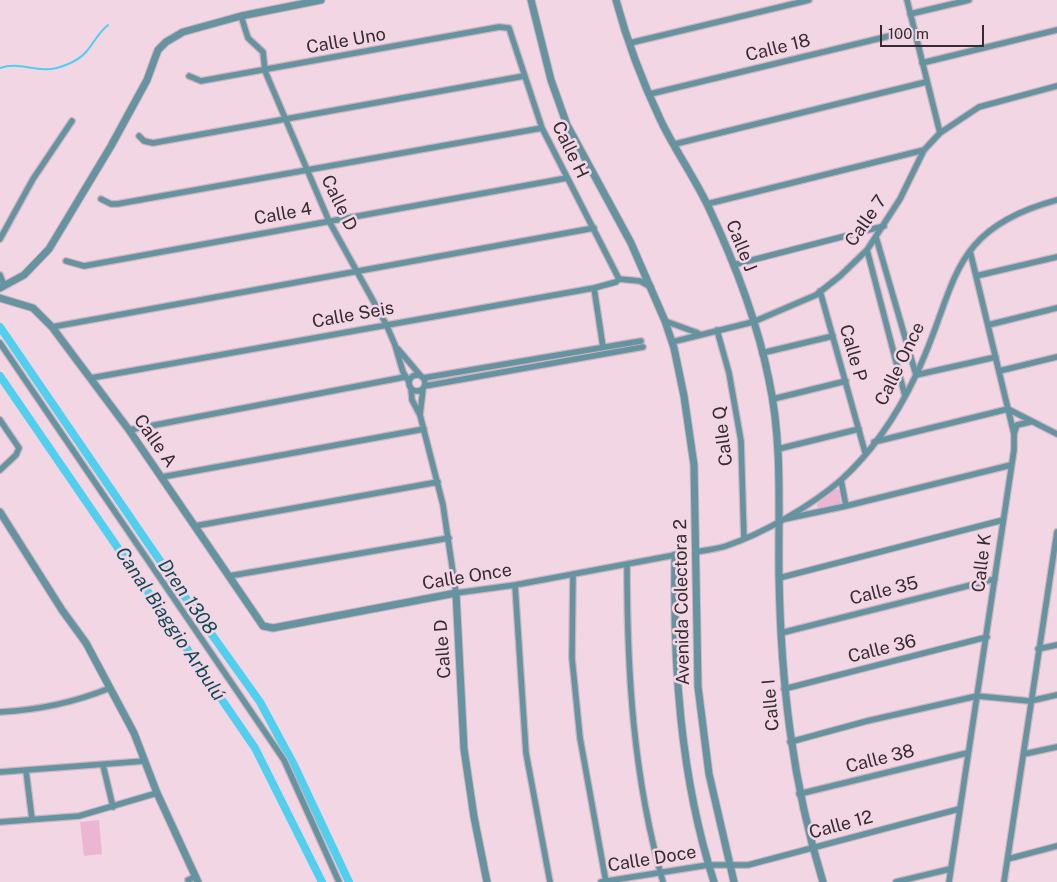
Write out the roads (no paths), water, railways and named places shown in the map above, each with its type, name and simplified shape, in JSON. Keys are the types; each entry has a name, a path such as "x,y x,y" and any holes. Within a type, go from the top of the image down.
{"street":[{"path":"0,275 2,287 24,275 49,249 147,80 158,50 183,32 241,16 321,0"},
{"name":"Avenida Colectora 2","path":"531,0 551,80 567,125 631,244 651,287 672,342 684,396 694,465 698,687 709,774 734,882"},
{"name":"Calle J","path":"616,0 650,94 707,204 733,265 754,322 773,399 778,449 780,520"},
{"path":"630,43 809,0"},
{"path":"907,0 940,133"},
{"path":"910,14 968,0"},
{"name":"Calle D","path":"241,16 242,25 248,38 263,52 265,70 329,221 386,324 424,429 438,482 449,538 456,593 464,750 487,882"},
{"name":"Calle Uno","path":"188,76 201,81 499,27 509,28"},
{"name":"Calle H","path":"509,28 542,128 619,280"},
{"name":"Calle 18","path":"650,94 914,30"},
{"path":"922,63 1057,30"},
{"path":"139,136 144,141 153,143 524,76"},
{"path":"675,144 926,82"},
{"name":"Calle 7","path":"672,342 754,322 787,309 820,291 867,250 884,226 924,150 940,133 978,107 1057,86"},
{"path":"0,239 33,179 72,122"},
{"path":"101,199 111,204 117,204 542,128"},
{"path":"707,204 924,150"},
{"name":"Calle 4","path":"66,261 84,266 567,178"},
{"name":"Calle Once","path":"696,552 724,547 744,539 808,504 841,480 874,442 905,396 916,375 948,289 970,250 980,238 1020,212 1057,200"},
{"path":"733,265 884,226"},
{"path":"52,328 594,228"},
{"path":"876,237 916,375 996,357"},
{"path":"867,250 905,396"},
{"name":"Calle K","path":"949,882 1014,450 1014,434 970,250"},
{"path":"976,276 1057,257"},
{"path":"619,280 640,282 651,287"},
{"name":"Calle Seis","path":"92,378 594,288 619,280"},
{"path":"594,288 603,347"},
{"name":"Calle P","path":"820,291 866,452"},
{"name":"Calle A","path":"0,298 33,308 52,328 92,378 129,430 263,626"},
{"path":"988,325 1057,308"},
{"path":"665,321 700,334"},
{"name":"Calle Q","path":"717,330 729,372 741,442 744,539"},
{"path":"762,353 833,336"},
{"path":"0,343 284,760 339,882"},
{"path":"129,430 408,382 412,376 422,376 603,347 642,344 424,388 417,391 408,382"},
{"name":"Calle D","path":"395,345 422,376"},
{"path":"999,371 1057,357"},
{"path":"422,376 424,388"},
{"path":"773,399 846,381"},
{"name":"Calle D","path":"420,415 424,388"},
{"path":"874,442 1008,409 1057,434"},
{"path":"0,420 19,448 16,456 0,470"},
{"path":"1014,434 1021,423 1035,423"},
{"path":"162,477 424,429"},
{"path":"778,449 859,430"},
{"path":"780,520 846,506 1011,465"},
{"path":"841,480 846,506"},
{"path":"195,526 438,482"},
{"path":"0,512 62,610 86,643 134,733 194,880"},
{"name":"Calle I","path":"780,520 779,578 781,633 784,689 790,742 799,794 823,882"},
{"path":"779,578 1003,520"},
{"path":"1004,882 1057,532"},
{"path":"229,576 449,538"},
{"name":"Avenida Colectora 2","path":"675,554 674,629 679,703 689,775 708,865 714,882"},
{"name":"Calle Once","path":"263,626 273,628 456,593 515,585 675,554"},
{"path":"627,564 627,646 637,762 663,882"},
{"path":"572,574 572,658 580,738 604,882"},
{"name":"Calle 35","path":"781,633 995,579"},
{"path":"515,585 526,753 550,882"},
{"name":"Calle 36","path":"784,689 987,637"},
{"path":"1038,649 1057,644"},
{"path":"0,712 36,710 82,699 110,688"},
{"path":"790,742 867,721 978,696 1030,701 1057,695"},
{"path":"1024,754 1057,747"},
{"name":"Calle 38","path":"799,794 967,753"},
{"path":"0,772 144,761"},
{"path":"103,765 113,807"},
{"path":"26,771 32,819"},
{"path":"0,822 79,816 157,793"},
{"name":"Calle 12","path":"708,865 748,865 959,809"},
{"path":"1008,859 1057,846"},
{"name":"Calle Doce","path":"604,882 708,865"},
{"path":"896,882 950,869"}],"waterway":[{"path":"0,68 16,66 54,69 66,65 86,52 101,31 108,25"},
{"name":"Dren 1308","path":"0,327 180,590 260,702 294,765 349,882"},
{"name":"Canal Biaggio Arbulú","path":"0,376 255,748 322,882"}]}
